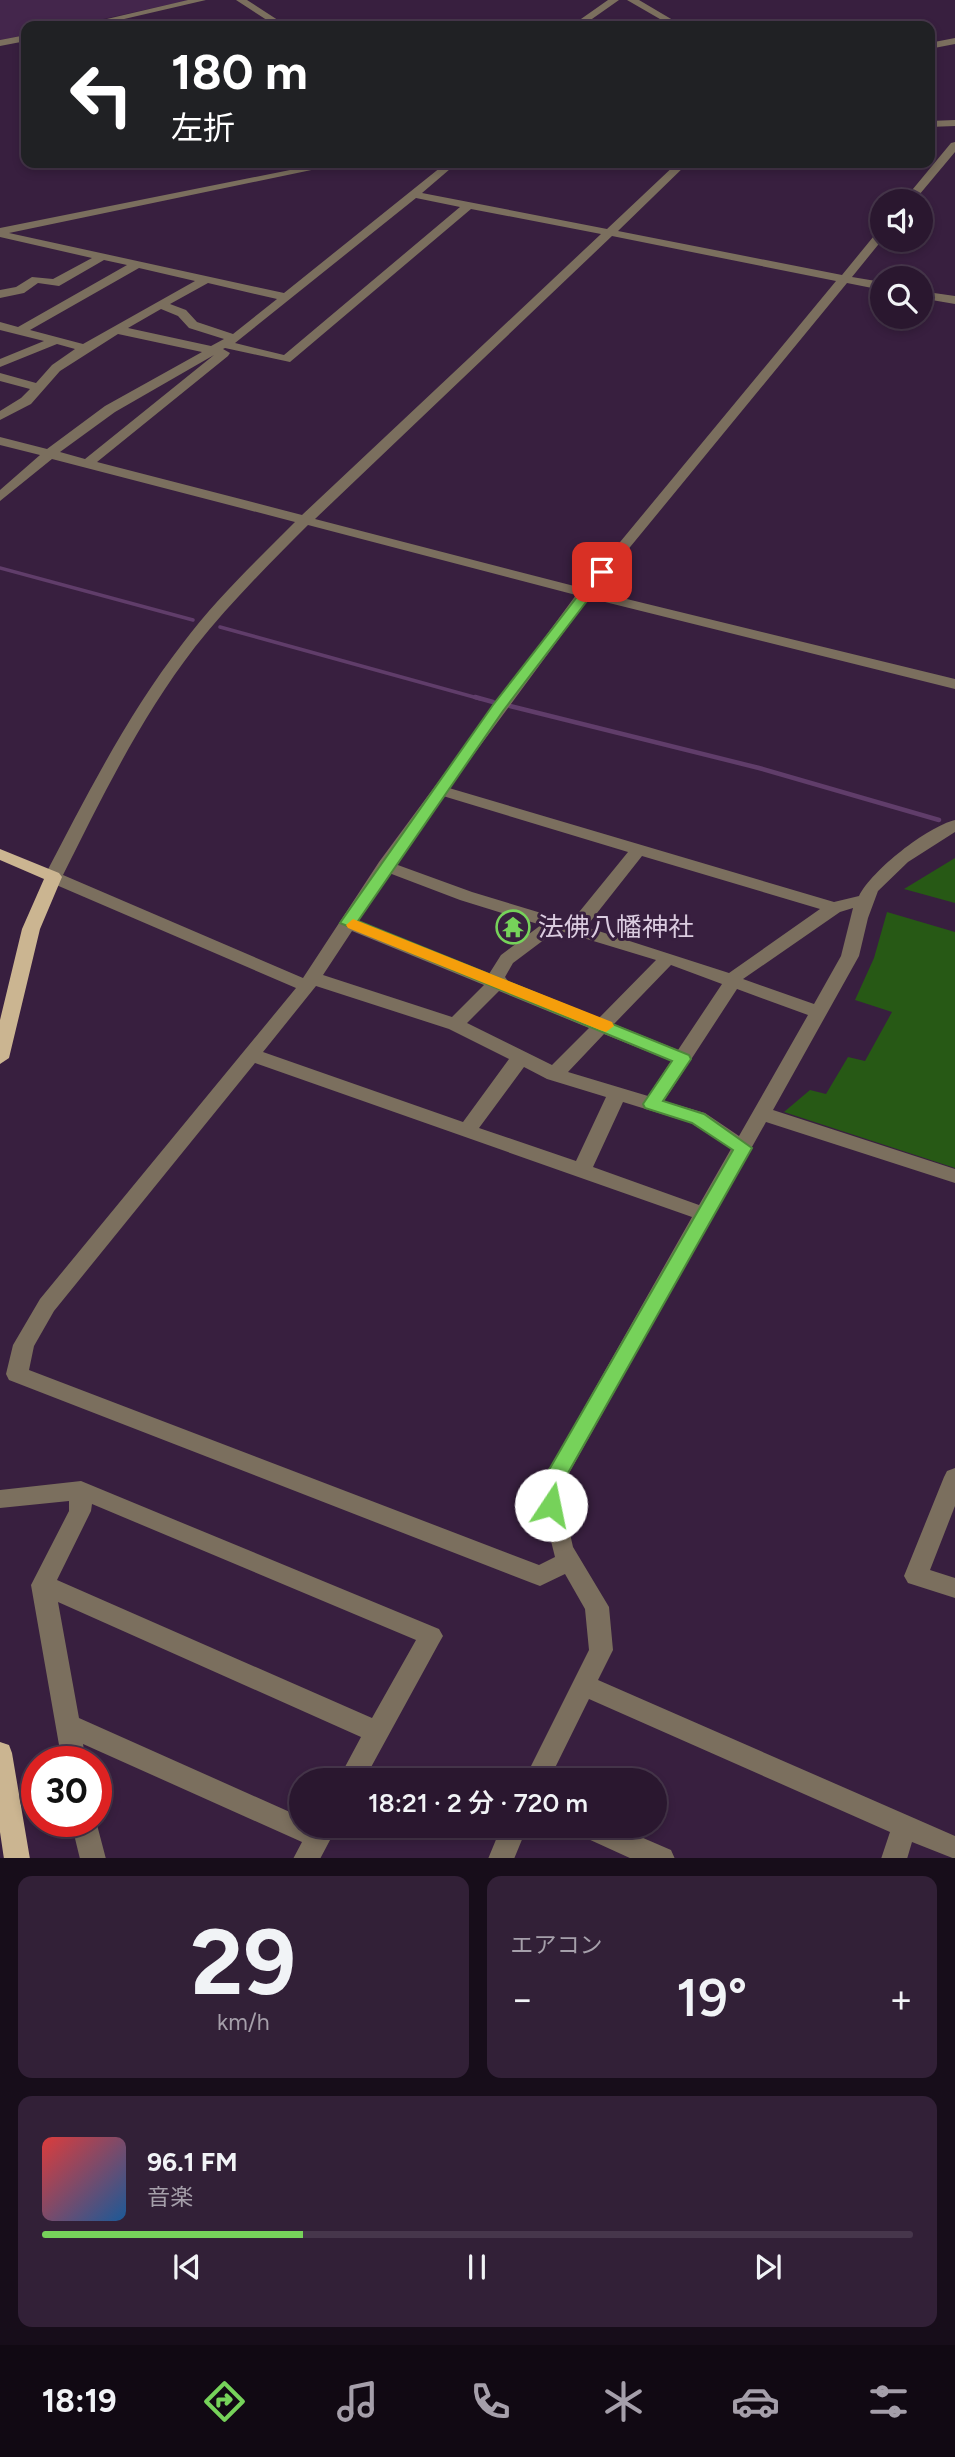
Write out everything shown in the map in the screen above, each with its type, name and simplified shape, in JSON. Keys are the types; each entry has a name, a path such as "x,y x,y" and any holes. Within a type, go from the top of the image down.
{"main road":[{"path":"0,854 53,877 30,929 0,1058"},
{"path":"0,1753 2,1787 17,1858"}],"street":[{"path":"105,21 201,0"},
{"path":"241,0 274,21"},
{"path":"583,21 614,0"},
{"path":"632,0 669,21"},
{"path":"0,43 21,38"},
{"path":"935,45 955,41"},
{"path":"935,124 955,123"},
{"path":"918,189 955,145"},
{"path":"0,232 315,168"},
{"path":"88,463 225,345 446,168"},
{"path":"678,168 305,520 257,568 188,645 113,763 53,877 310,982 455,1025 554,1074 698,1118 743,1148"},
{"path":"413,194 870,284"},
{"path":"114,329 225,345 286,359 469,205"},
{"path":"0,232 286,297"},
{"path":"569,1561 540,1576 17,1374 24,1345 47,1305 310,982 385,866 585,593 870,248"},
{"path":"0,294 20,290 36,279 55,283 102,257"},
{"path":"19,331 136,265"},
{"path":"0,416 26,401 56,368 114,329 205,280"},
{"path":"933,296 955,300"},
{"path":"161,305 182,313 193,326 225,345"},
{"path":"0,326 86,348"},
{"path":"0,363 54,341"},
{"path":"0,497 49,454 110,409 225,345"},
{"path":"0,377 37,387"},
{"path":"0,442 585,593 955,684"},
{"path":"0,477 16,481"},
{"path":"440,790 834,908"},
{"path":"542,1768 601,1650 597,1607 569,1561 554,1521 548,1489 763,1114 850,956 874,884 891,869 955,825"},
{"path":"575,929 640,848"},
{"path":"385,866 466,896 668,958 731,983 819,1012"},
{"path":"652,1104 738,973 834,908 867,899"},
{"path":"455,1025 497,981 507,959 555,922"},
{"path":"348,923 497,981 683,1059"},
{"path":"554,1074 600,1024 668,958"},
{"path":"252,1055 704,1214"},
{"path":"467,1130 520,1058"},
{"path":"581,1171 617,1093"},
{"path":"763,1114 955,1177"},
{"path":"955,1477 916,1576 955,1587"},
{"path":"0,1499 81,1490 431,1636 356,1768"},
{"path":"71,1746 43,1585 80,1511 81,1490"},
{"path":"43,1585 376,1732"},
{"path":"583,1685 955,1848"},
{"path":"67,1725 317,1840"},
{"path":"894,1858 904,1826"},
{"path":"88,1837 93,1858"},
{"path":"501,1858 509,1838"},
{"path":"615,1838 662,1858"}],"shaded area":[{"path":"0,0 190,0 94,21 21,21 21,36 0,40"}],"green space":[{"path":"955,858 955,903 904,889"},
{"path":"887,912 955,932 955,1168 784,1112 810,1090 826,1094 848,1057 865,1061 892,1012 855,1000 874,958"}],"waterway":[{"path":"0,568 193,620"},
{"path":"220,627 481,699"},
{"path":"475,697 493,702"},
{"path":"510,706 759,768 939,820"}],"slow traffic":[{"path":"353,925 606,1026"}],"place":[{"name":"法佛八幡神社","path":"513,927"}],"route":[{"path":"551,1505 548,1489 743,1148 698,1118 652,1104 683,1059 495,980 348,923 385,866 498,708 602,572"}]}
